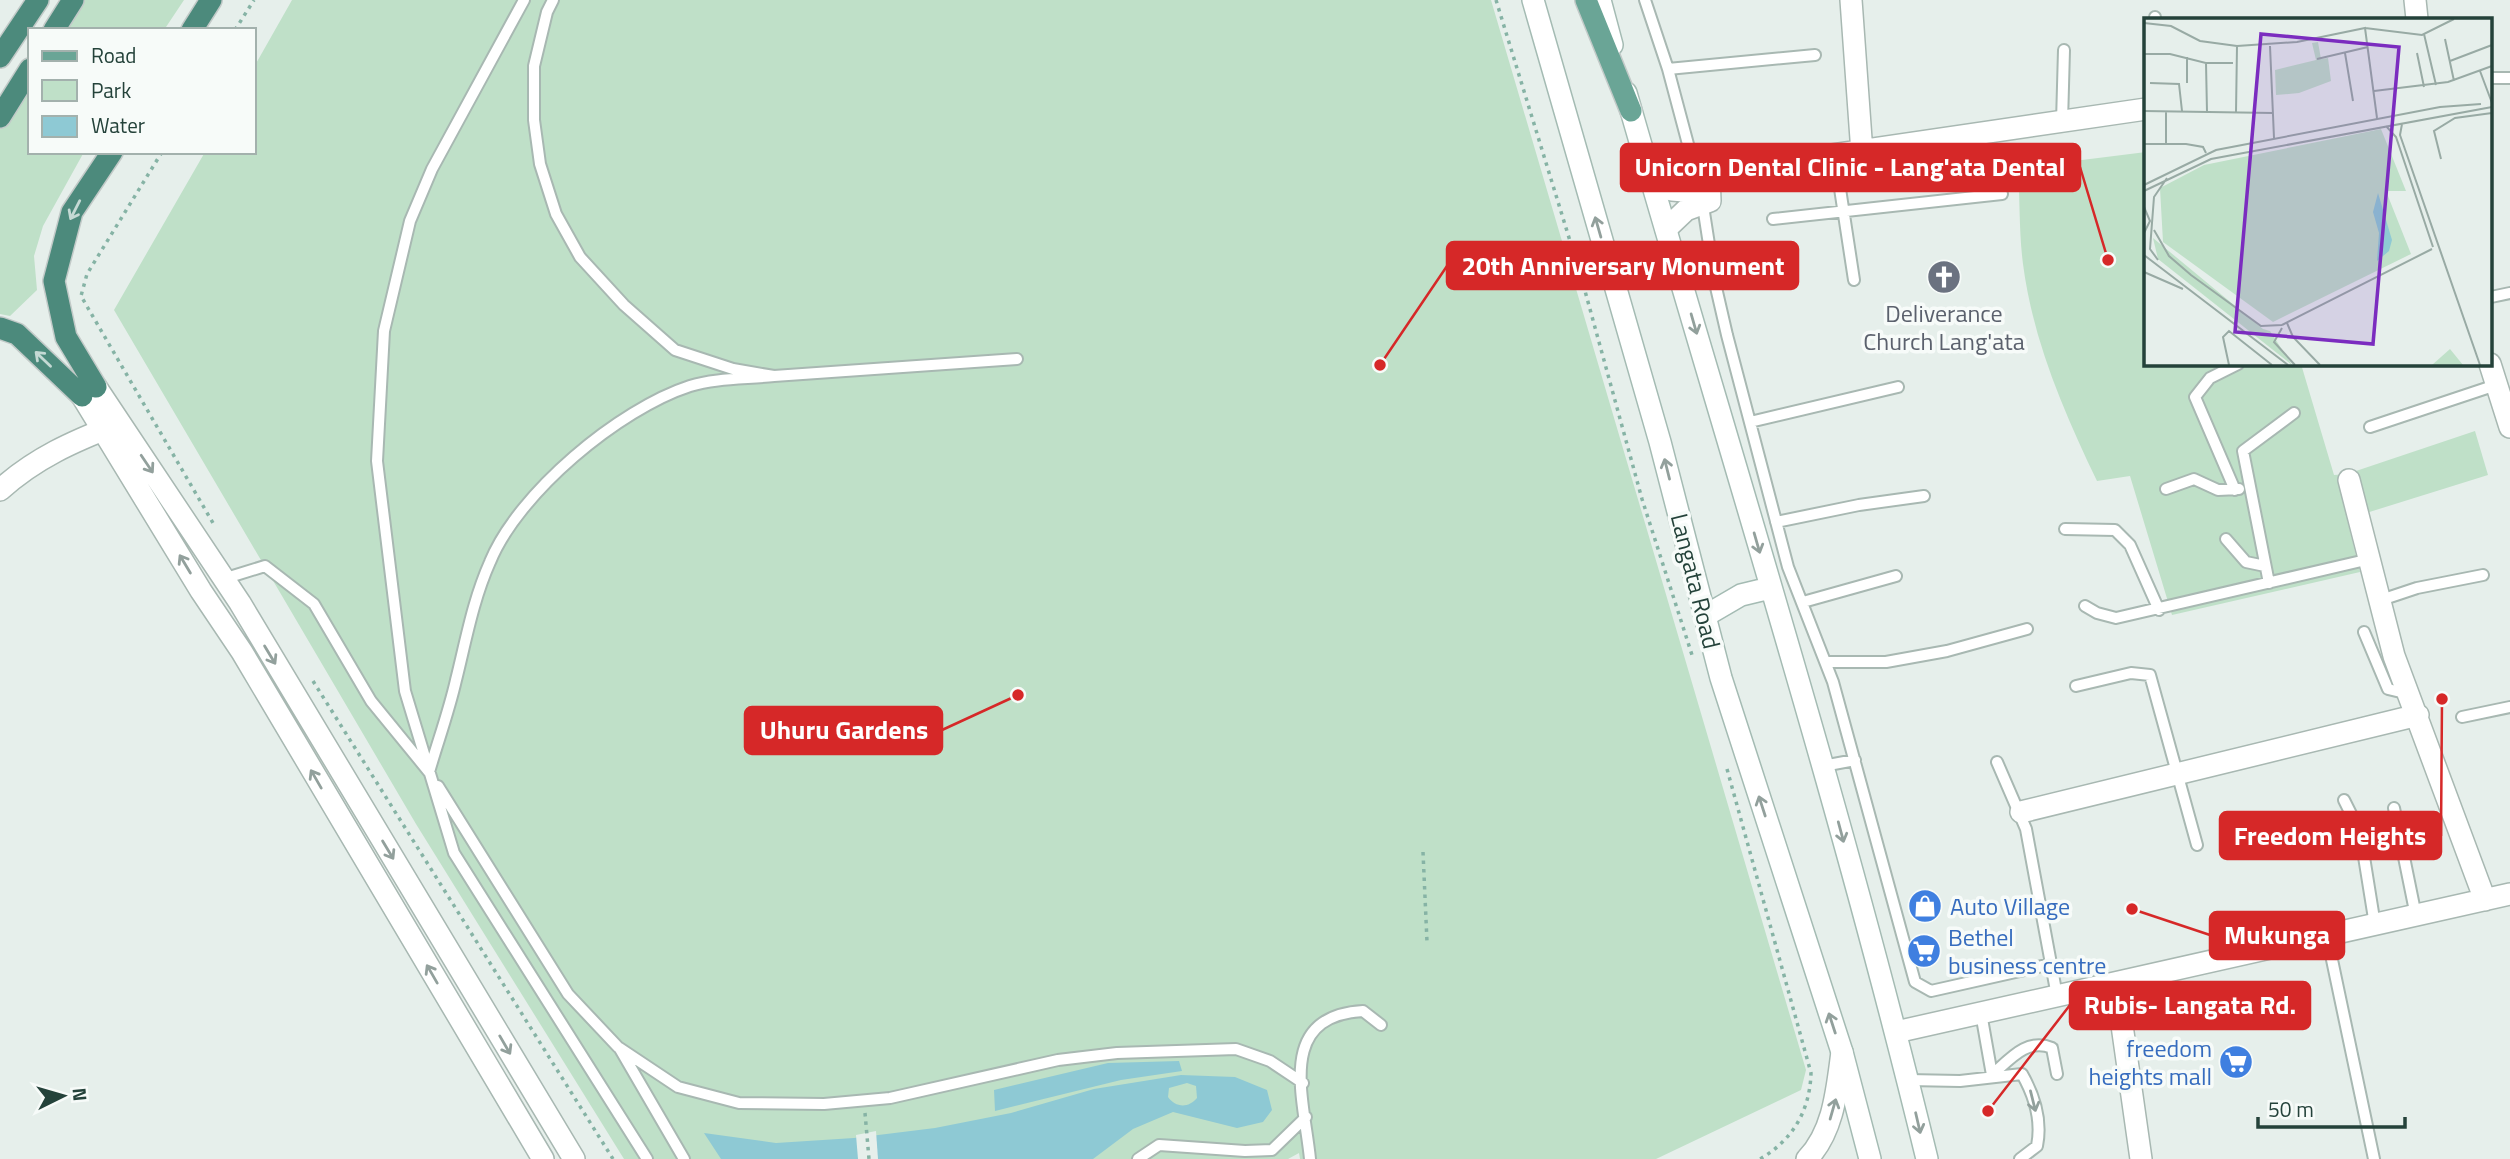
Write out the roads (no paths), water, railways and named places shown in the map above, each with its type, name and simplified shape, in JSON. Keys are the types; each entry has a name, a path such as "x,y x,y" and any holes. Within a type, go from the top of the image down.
{"highway":[{"path":"0,57 38,0"},
{"path":"55,28 73,0"},
{"path":"193,28 211,0"},
{"path":"0,117 28,72"},
{"path":"89,392 66,337 54,281 72,212 111,154"},
{"path":"0,328 17,334 89,392"}],"main road":[{"path":"1586,0 1631,111"}],"street":[{"name":"Langata Road","path":"1532,0 1656,428 1721,678 1842,1052 1870,1159"},
{"path":"1600,0 1823,766 1896,1032 1927,1159"},
{"path":"1851,0 1862,153"},
{"path":"2415,0 2417,18"},
{"path":"1666,229 1708,193 1709,173 1862,153 2144,109"},
{"path":"1652,183 1702,198"},
{"path":"2493,374 2510,428"},
{"path":"89,392 201,592 242,652 543,1159"},
{"path":"0,490 26,468 61,447 110,427"},
{"path":"110,427 223,579 574,1159"},
{"path":"2349,480 2394,656 2485,900"},
{"path":"201,592 223,579"},
{"path":"1705,616 1741,595 1770,588"},
{"path":"2021,812 2418,715"},
{"path":"1896,1032 2510,894"},
{"path":"2116,983 2141,1159"},
{"path":"1807,1159 1827,1129 1836,1097 1842,1052"}],"lane":[{"path":"524,0 428,179 410,221 383,331 377,461 405,691 454,853 648,1159"},
{"path":"553,0 547,12 534,66 534,120 540,164 556,214 580,257 624,305 675,351 733,369 774,376"},
{"path":"1646,0 1668,69 1702,198 1715,283 1788,567 1826,662 1915,982 1931,991 2051,964"},
{"path":"2062,122 2064,50"},
{"path":"1668,69 1815,55"},
{"path":"2492,78 2510,78"},
{"path":"1835,156 1854,280"},
{"path":"1773,219 2002,194"},
{"path":"2492,297 2510,293"},
{"path":"429,772 456,682 472,607 491,559 514,518 549,478 646,406 691,386 774,376 1017,359"},
{"path":"2234,366 2210,378 2195,397 2235,490"},
{"path":"2370,427 2493,374"},
{"path":"1750,422 1898,387"},
{"path":"2269,583 2243,451 2294,413"},
{"path":"2166,488 2194,479 2218,490 2249,487"},
{"path":"1776,522 1859,505 1924,496"},
{"path":"2065,529 2115,530 2130,545 2159,610"},
{"path":"2226,539 2246,562 2265,566"},
{"path":"2085,606 2097,614 2116,618 2370,559"},
{"path":"223,579 265,566 314,604 371,701 429,772 568,994 618,1047 684,1159"},
{"path":"2381,600 2417,588 2483,575"},
{"path":"1803,602 1896,576"},
{"path":"1826,662 1886,662 1947,651 2027,629"},
{"path":"2364,632 2388,689 2393,693 2409,694"},
{"path":"2076,686 2131,673 2150,675 2197,845"},
{"path":"2462,718 2510,707"},
{"path":"1823,766 1855,760"},
{"path":"1997,762 2021,812 2057,996"},
{"path":"336,811 357,799"},
{"path":"2344,800 2360,832 2375,925"},
{"path":"2394,808 2416,916"},
{"path":"2327,936 2374,1159"},
{"path":"1310,1159 1300,1051 1327,1017 1341,1012 1363,1011 1381,1025"},
{"path":"1981,1013 1992,1075"},
{"path":"1992,1075 2024,1048 2038,1045 2052,1048 2057,1074"},
{"path":"618,1047 678,1087 739,1103 824,1104 890,1098 1058,1060 1171,1051 1236,1049 1270,1060 1303,1083"},
{"path":"1908,1080 1960,1081 1992,1075 2022,1074 2032,1091 2039,1139 2037,1146 2020,1159"},
{"path":"1138,1159 1159,1145 1245,1151 1272,1150 1306,1116"}],"water":[{"path":"1179,1061 1182,1071 1121,1080 995,1111 994,1090 1108,1063"},
{"path":"1181,1075 1235,1077 1267,1090 1272,1110 1263,1122 1237,1128 1173,1112 1133,1129 1093,1159 721,1159 704,1133 776,1143 854,1138 935,1128 1011,1113 1094,1089","holes":["1187,1083 1196,1086 1197,1098 1190,1104 1178,1105 1168,1097 1169,1088"]}],"place":[{"name":"Unicorn Dental Clinic - Lang'ata Dental","path":"2108,260"},
{"name":"Deliverance Church Lang'ata","path":"1944,277"},
{"name":"20th Anniversary Monument","path":"1380,365"},
{"name":"Uhuru Gardens","path":"1018,695"},
{"name":"Freedom Heights","path":"2442,699"},
{"name":"Auto Village","path":"1925,906"},
{"name":"Mukunga","path":"2132,909"},
{"name":"Bethel business centre","path":"1924,951"},
{"name":"freedom heights mall","path":"2236,1062"},
{"name":"Rubis- Langata Rd.","path":"1988,1111"}]}
